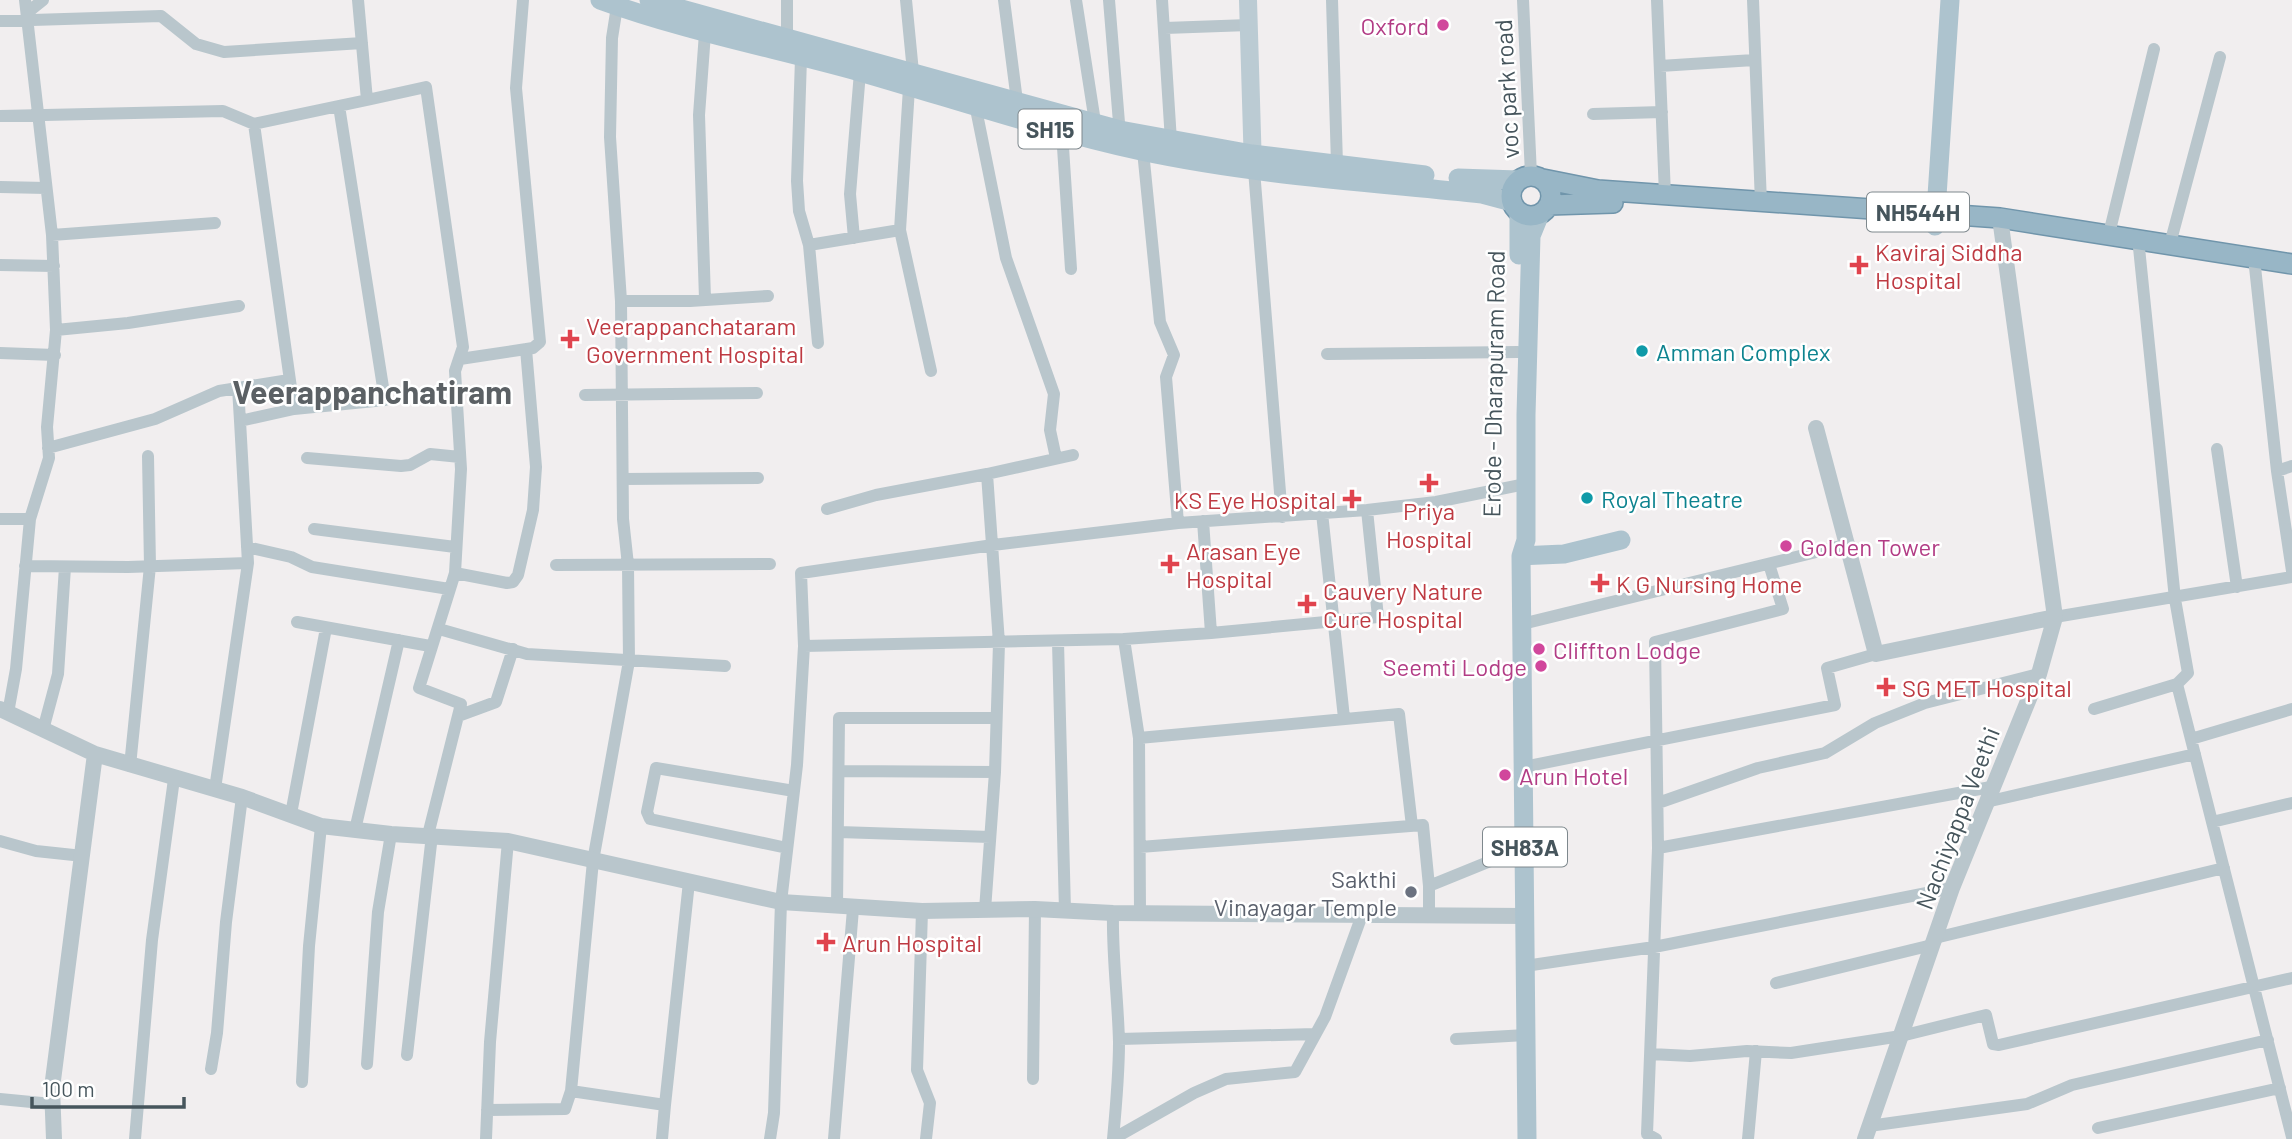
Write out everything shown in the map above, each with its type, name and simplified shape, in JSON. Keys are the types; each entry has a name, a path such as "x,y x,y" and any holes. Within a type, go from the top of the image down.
{"highway":[{"name":"NH544H","path":"1531,178 1598,190 2109,234 2138,243 2170,244 2292,264"},
{"path":"1515,207 1511,192 1531,178 1550,188 1544,209"},
{"name":"NH544H","path":"1515,207 1529,216 1544,209 1594,202 1935,219"},
{"name":"NH544H","path":"2000,224 2138,243 2292,274"}],"main road":[{"name":"SH15","path":"649,0 674,4 801,58 860,72 1017,101 1095,122 1143,151 1253,162 1482,194 1515,207"},
{"path":"1248,0 1253,162"},
{"path":"1935,219 1950,0"},
{"name":"SH15","path":"611,2 708,17 787,38 911,80 976,108 1062,132 1171,141 1253,162 1337,164 1480,180 1531,178"},
{"name":"Erode - Dharapuram Road","path":"1515,207 1521,486 1526,540 1521,556 1527,1139"},
{"name":"Erode - Dharapuram Road","path":"1521,486 1531,236 1544,209"},
{"path":"1521,556 1564,554 1621,540"}],"street":[{"path":"0,21 27,11 43,0"},
{"path":"358,0 367,100"},
{"path":"460,359 536,347 541,338 516,88 523,0"},
{"path":"787,0 787,38"},
{"path":"906,0 911,80 900,230 931,371"},
{"path":"1004,0 1017,101"},
{"path":"1076,0 1095,122"},
{"path":"1109,0 1120,138"},
{"path":"1162,0 1171,141"},
{"path":"1332,0 1337,164"},
{"name":"voc park road","path":"1523,0 1531,178"},
{"path":"1657,0 1665,195"},
{"path":"1753,0 1761,203"},
{"path":"487,1110 565,1109 571,1091 593,861 629,661 621,301 610,137 611,2"},
{"path":"27,11 161,16 196,44 224,52 362,43"},
{"path":"27,11 54,266 56,330 49,458 30,519 16,669 4,711 95,754 242,797 321,826 391,834 508,841 781,902 922,911 1035,909 1113,913 1526,916"},
{"path":"705,299 699,115 708,17"},
{"path":"1165,29 1249,25"},
{"path":"2109,234 2154,49"},
{"path":"2170,244 2220,57"},
{"path":"801,58 797,181 800,211 809,245 818,343"},
{"path":"1660,66 1754,60"},
{"path":"854,238 850,194 860,72"},
{"path":"0,116 223,111 254,124 426,87 463,347 455,371 460,457 455,573 419,688 461,704 430,835 407,1055"},
{"path":"240,421 293,409 385,400 339,106"},
{"path":"976,108 1006,258 1054,394 1050,430 1056,458"},
{"path":"1593,114 1662,112"},
{"path":"254,124 293,409"},
{"path":"1062,132 1071,269"},
{"path":"1143,151 1160,321 1174,355 1166,377 1178,523"},
{"path":"1253,162 1282,517"},
{"path":"0,187 46,188"},
{"path":"51,235 215,223"},
{"name":"Nachiyappa Veethi","path":"1867,1132 1952,888 2039,674 2055,617 2000,224"},
{"path":"809,245 900,230"},
{"path":"2094,709 2177,684 2188,673 2175,598 2138,243"},
{"path":"0,265 54,266"},
{"path":"2255,267 2277,471 2292,571"},
{"path":"621,301 768,296"},
{"path":"56,330 239,306"},
{"path":"455,573 507,583 513,582 518,575 533,510 536,467 526,349"},
{"path":"1327,354 1518,352"},
{"path":"0,353 55,355"},
{"path":"48,448 155,418 219,391 289,380"},
{"path":"215,789 248,563 238,388"},
{"path":"585,395 757,393"},
{"path":"1816,428 1849,544 1876,654"},
{"path":"2217,449 2237,587"},
{"path":"307,458 401,466 410,465 430,454 460,457"},
{"path":"827,509 876,495 1073,455"},
{"path":"130,766 150,566 148,456"},
{"path":"2277,471 2292,466"},
{"path":"985,910 995,772 999,643 987,474"},
{"path":"623,479 758,478"},
{"path":"770,1139 774,1113 781,902 794,791 804,646 801,573 993,545 1178,523 1367,510 1521,486"},
{"path":"804,646 1124,639 1378,617 1367,510"},
{"path":"1322,513 1343,718"},
{"path":"0,519 30,519"},
{"path":"1203,521 1210,632"},
{"path":"314,529 455,548"},
{"path":"1522,624 1849,544"},
{"path":"247,547 291,556 312,567 449,589"},
{"path":"25,566 248,563"},
{"path":"556,565 770,564"},
{"path":"1649,1137 1658,848 1658,738 1654,642 1783,609 1769,564"},
{"path":"43,730 58,674 65,567"},
{"path":"1522,767 1835,705 1827,668 1876,654 2055,617 2292,577"},
{"path":"297,622 430,646"},
{"path":"291,814 326,628"},
{"path":"439,629 527,654 725,666"},
{"path":"1124,639 1139,738 1140,913"},
{"path":"355,830 399,640"},
{"path":"1058,642 1065,911"},
{"path":"458,716 496,702 513,649"},
{"path":"1658,803 1758,768 1825,752 1875,723 1925,703 2039,674"},
{"path":"2177,684 2292,1137"},
{"path":"2191,739 2292,709"},
{"path":"1139,738 1399,713 1412,826"},
{"path":"834,1139 845,908 839,832 839,718 996,718"},
{"path":"54,1139 52,1104 95,754"},
{"path":"1658,848 1989,794 2195,754"},
{"path":"787,848 650,819 647,812 656,768 794,791"},
{"path":"839,771 995,772"},
{"path":"135,1139 151,953 173,779"},
{"path":"211,1069 218,1033 226,922 242,797"},
{"path":"2212,822 2292,803"},
{"path":"1140,847 1423,825 1429,914"},
{"path":"302,1082 309,946 321,826"},
{"path":"839,832 990,837"},
{"path":"367,1064 378,912 391,834"},
{"path":"0,841 36,850 83,856"},
{"path":"486,1139 508,841"},
{"path":"1429,886 1525,847"},
{"path":"1776,983 2224,868"},
{"path":"662,1139 689,882"},
{"path":"1525,966 1654,947 1952,888"},
{"path":"1033,1079 1035,909"},
{"path":"922,911 917,1070 930,1103 926,1139"},
{"path":"1113,913 1112,961 1119,1039 1119,1085 1113,1139"},
{"path":"1113,1139 1194,1093 1226,1079 1295,1072 1315,1034 1362,915"},
{"path":"1651,1054 1689,1056 1756,1051 1791,1053 1901,1036 1986,1015 1993,1044 1999,1045 2292,978"},
{"path":"1119,1039 1315,1034"},
{"path":"1456,1038 1526,1035"},
{"path":"1867,1132 2027,1104 2072,1084 2268,1040"},
{"path":"1748,1139 1756,1051"},
{"path":"2098,1128 2280,1088"},
{"path":"571,1091 665,1105"},
{"path":"0,1098 52,1104"}],"place":[{"name":"Oxford","path":"1443,25"},
{"name":"Kaviraj Siddha Hospital","path":"1859,265"},
{"name":"Veerappanchataram Government Hospital","path":"570,339"},
{"name":"Amman Complex","path":"1642,351"},
{"name":"Priya Hospital","path":"1429,483"},
{"name":"Royal Theatre","path":"1587,498"},
{"name":"KS Eye Hospital","path":"1352,499"},
{"name":"Golden Tower","path":"1786,546"},
{"name":"Arasan Eye Hospital","path":"1170,564"},
{"name":"K G Nursing Home","path":"1600,583"},
{"name":"Cauvery Nature Cure Hospital","path":"1307,604"},
{"name":"Cliffton Lodge","path":"1539,649"},
{"name":"Seemti Lodge","path":"1541,666"},
{"name":"SG MET Hospital","path":"1886,687"},
{"name":"Arun Hotel","path":"1505,775"},
{"name":"Sakthi Vinayagar Temple","path":"1411,892"},
{"name":"Arun Hospital","path":"826,942"}],"district":[{"name":"Veerappanchatiram","path":"372,391"}]}
